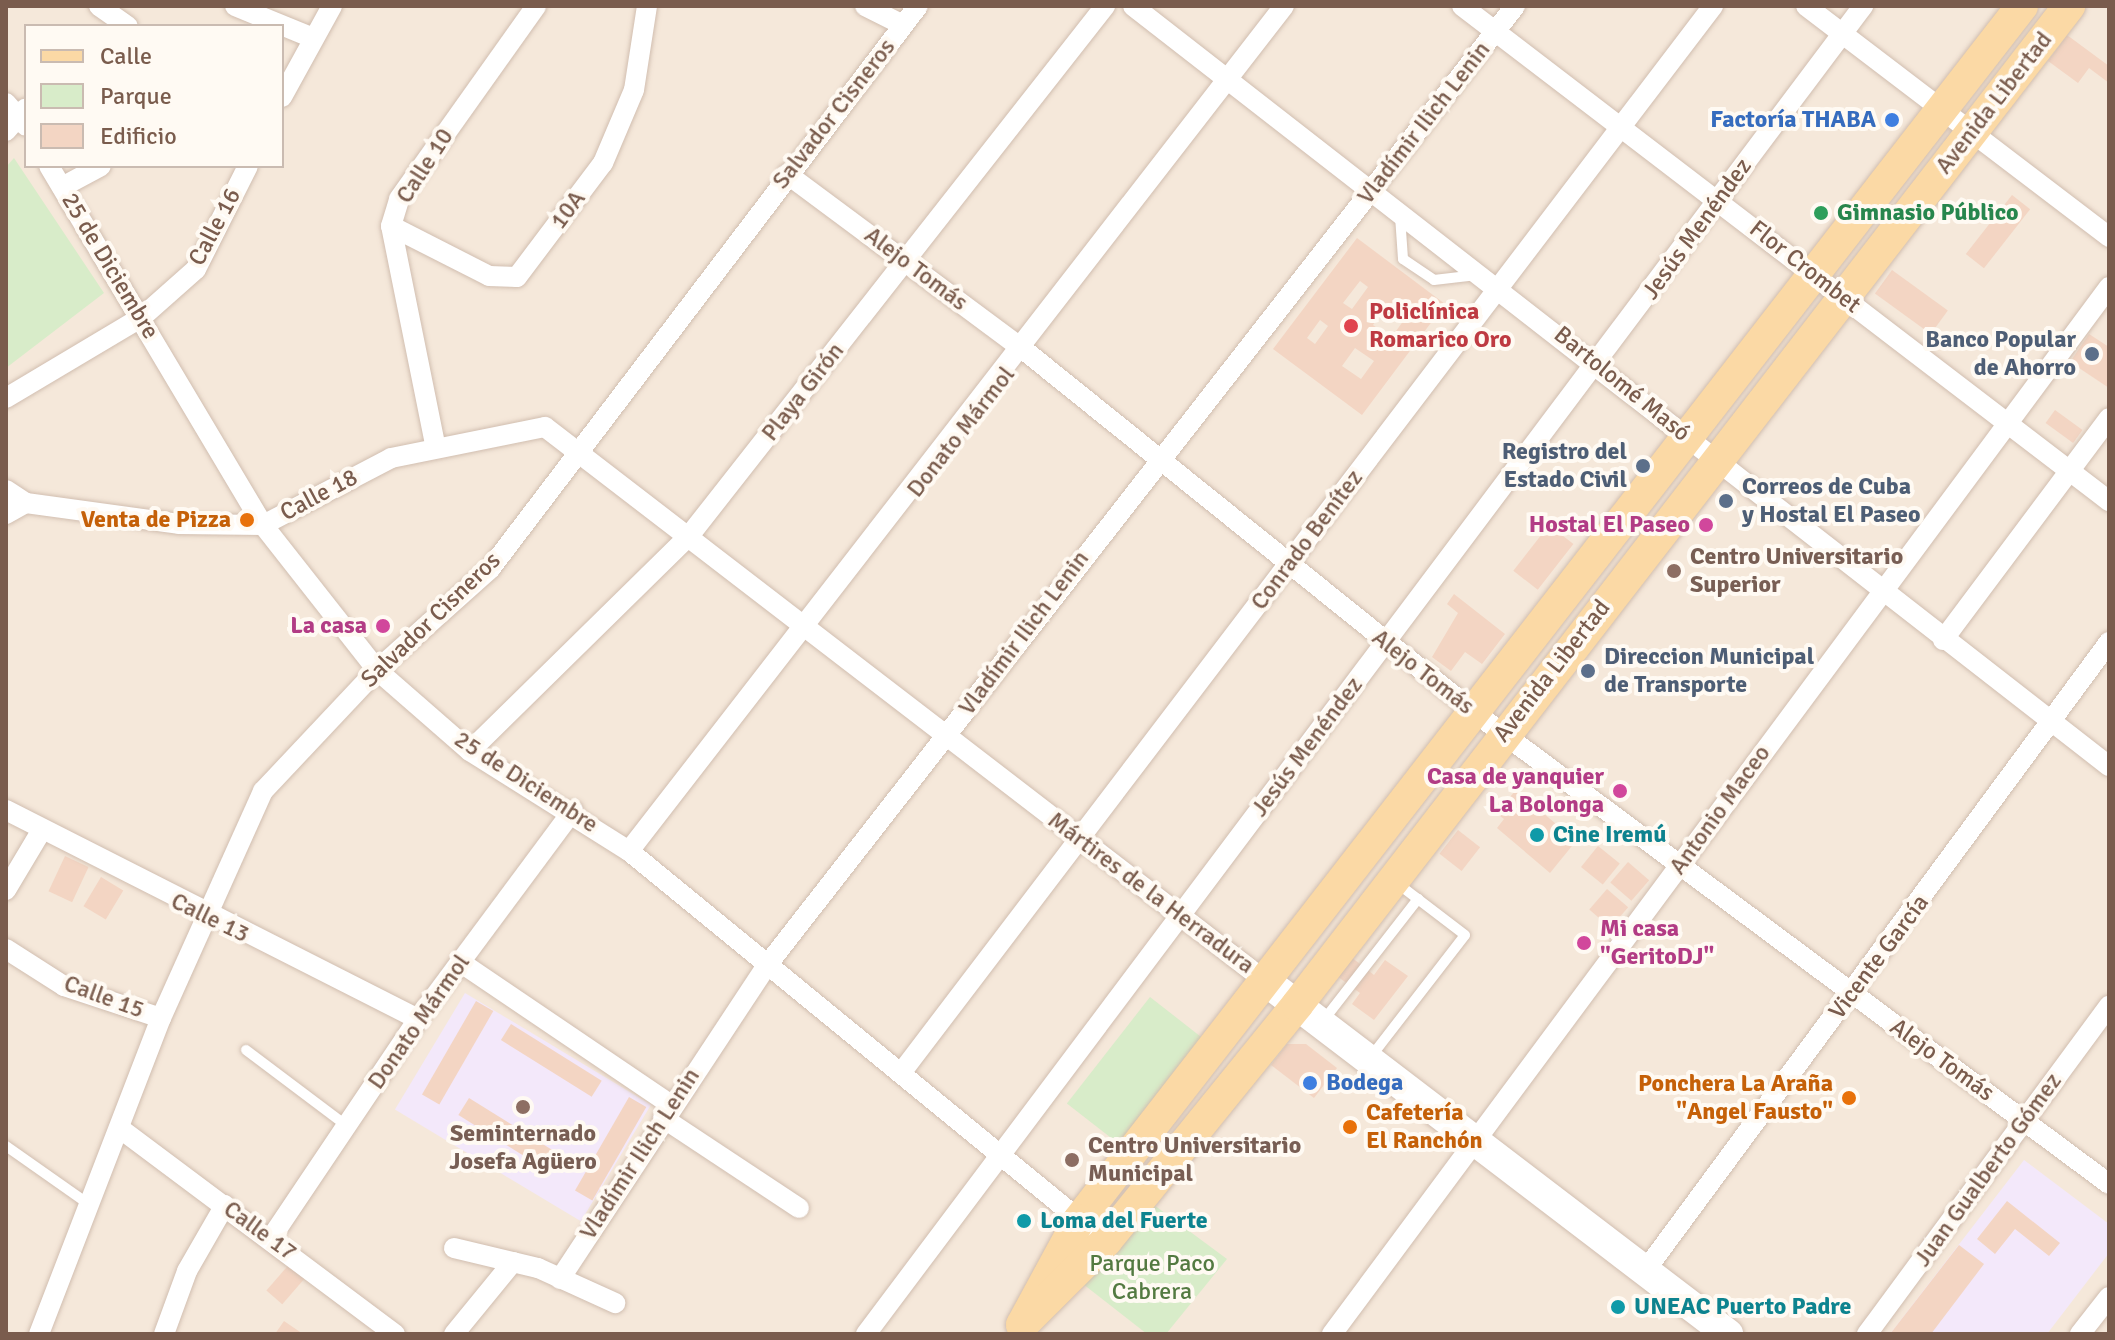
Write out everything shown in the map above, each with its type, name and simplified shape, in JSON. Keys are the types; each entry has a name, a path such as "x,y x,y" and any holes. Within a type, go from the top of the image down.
{"main road":[{"name":"Avenida Libertad","path":"1018,1329 1079,1220 1268,983 1687,436 2022,6"},
{"name":"Avenida Libertad","path":"1018,1329 1106,1241 1309,1014 1393,880 1715,459 2069,6"}],"street":[{"path":"235,6 279,24"},
{"path":"284,93 332,6"},
{"name":"Calle 10","path":"435,444 391,226 399,199 536,6"},
{"name":"10A","path":"391,226 489,276 517,277 603,163 634,90 647,6"},
{"path":"865,6 903,25"},
{"name":"Salvador Cisneros","path":"39,1334 122,1130 161,1018 263,791 377,670 490,569 577,448 918,6"},
{"name":"Playa Girón","path":"470,751 689,536 1105,6"},
{"name":"Bartolomé Masó","path":"1133,6 1372,193 1599,363 1943,640 2109,766"},
{"name":"Donato Mármol","path":"629,851 805,632 1024,350 1284,6"},
{"name":"Flor Crombet","path":"1462,6 1625,124 2068,473 2109,501"},
{"name":"Vladímir Ilich Lenin","path":"560,1279 666,1111 768,964 1158,457 1372,193 1515,6"},
{"name":"Conrado Benítez","path":"901,1073 1082,841 1286,565 1501,289 1713,6"},
{"path":"1806,6 2109,237"},
{"name":"Jesús Menéndez","path":"866,1334 997,1156 1599,363 1863,6"},
{"path":"284,26 313,38"},
{"path":"6,131 20,113"},
{"name":"25 de Diciembre","path":"50,168 142,317 263,525 377,670 470,751 573,810 629,851 901,1073 997,1156 1106,1241"},
{"path":"62,187 97,168"},
{"name":"Calle 16","path":"6,398 142,317 196,269 247,168"},
{"name":"Alejo Tomás","path":"787,174 1024,350 1286,565 1474,712 2109,1184"},
{"name":"Antonio Maceo","path":"1332,1334 1881,590 2109,287"},
{"path":"1943,640 2109,418"},
{"name":"Calle 18","path":"26,503 179,524 263,525 391,458 435,444 545,427 577,448"},
{"name":"Mártires de la Herradura","path":"577,448 805,632 945,735 1728,1334"},
{"path":"6,490 26,503 6,514"},
{"name":"Vicente García","path":"1645,1271 2109,642"},
{"name":"Calle 13","path":"6,810 40,833 418,1019"},
{"name":"Donato Mármol","path":"271,1238 418,1019 573,810"},
{"path":"6,890 40,833"},
{"name":"Calle 15","path":"6,949 64,986 161,1018"},
{"path":"460,962 799,1208"},
{"name":"Juan Gualberto Gómez","path":"1867,1334 2109,1006"},
{"name":"Calle 17","path":"122,1130 271,1238 395,1334"},
{"path":"164,1334 187,1271 225,1205"},
{"path":"454,1248 513,1262 615,1303"},
{"path":"454,1334 513,1262"},
{"path":"2080,1334 2109,1297"}],"lane":[{"path":"1400,214 1403,259 1434,280 1481,274"},
{"path":"1368,1060 1465,935 1393,880"},
{"path":"1309,1014 1418,899"},
{"path":"246,1050 348,1126"},
{"path":"6,1146 91,1206"}],"shaded area":[{"path":"6,6 2109,6 2109,1334 6,1334"},
{"name":"Seminternado Josefa Agüero","path":"465,993 651,1105 581,1221 395,1110"},
{"path":"2024,1160 2109,1224 2109,1253 2047,1334 1890,1334"}],"green space":[{"path":"14,158 104,293 6,368 6,167"},
{"path":"1150,997 1209,1043 1126,1150 1067,1103"},
{"name":"Parque Paco Cabrera","path":"1154,1205 1227,1259 1166,1334 1147,1334 1083,1284"}],"building":[{"path":"2067,35 2109,66 2109,83 2089,68 2078,83 2048,61"},
{"path":"2012,195 2030,209 1984,268 1966,254"},
{"name":"Policlínica Romarico Oro","path":"1357,238 1445,304 1362,415 1273,349","holes":["1360,281 1368,287 1352,309 1343,303","1386,306 1404,320 1391,338 1373,325","1320,320 1328,326 1315,344 1307,338","1355,348 1374,361 1361,379 1342,366"]},
{"path":"1892,270 1948,311 1931,334 1875,293"},
{"name":"Banco Popular de Ahorro","path":"2089,334 2109,347 2109,388 2070,362"},
{"path":"2055,410 2083,430 2073,443 2046,423"},
{"path":"1549,525 1573,544 1538,590 1513,571"},
{"path":"1454,594 1505,634 1482,664 1465,652 1451,671 1432,657 1458,613 1447,604"},
{"name":"Cine Iremú","path":"1516,790 1576,841 1550,873 1497,828 1504,819 1496,813"},
{"path":"1458,830 1480,847 1462,871 1440,854"},
{"path":"1598,846 1620,864 1603,885 1581,867"},
{"path":"65,856 89,867 72,902 49,891"},
{"path":"1628,862 1649,880 1631,901 1610,882"},
{"path":"101,877 123,890 106,920 83,906"},
{"path":"1607,889 1628,907 1610,928 1589,909"},
{"path":"1351,957 1374,975 1385,960 1408,976 1374,1020 1352,1004 1360,993 1337,976"},
{"path":"476,1001 493,1011 439,1105 422,1095"},
{"path":"511,1024 602,1081 592,1097 501,1040"},
{"name":"Bodega","path":"1287,1044 1306,1044 1337,1068 1314,1098 1271,1065"},
{"path":"629,1097 646,1107 592,1201 575,1191"},
{"path":"469,1098 561,1156 551,1173 458,1115"},
{"path":"2007,1201 2060,1243 2049,1256 2015,1229 1995,1254 1977,1239"},
{"path":"1959,1245 1984,1264 1931,1334 1890,1334"},
{"path":"292,1261 308,1275 282,1304 266,1290"},
{"path":"284,1321 303,1334 275,1334"}],"place":[{"name":"Factoría THABA","path":"1892,120"},
{"name":"Gimnasio Público","path":"1821,213"},
{"name":"Policlínica Romarico Oro","path":"1351,326"},
{"name":"Banco Popular de Ahorro","path":"2092,354"},
{"name":"Registro del Estado Civil","path":"1643,466"},
{"name":"Correos de Cuba y Hostal El Paseo","path":"1726,501"},
{"name":"Venta de Pizza","path":"247,520"},
{"name":"Hostal El Paseo","path":"1706,525"},
{"name":"Centro Universitario Superior","path":"1674,571"},
{"name":"La casa","path":"383,626"},
{"name":"Direccion Municipal de Transporte","path":"1588,671"},
{"name":"Casa de yanquier La Bolonga","path":"1620,791"},
{"name":"Cine Iremú","path":"1537,835"},
{"name":"Mi casa \"GeritoDJ\"","path":"1584,943"},
{"name":"Bodega","path":"1310,1083"},
{"name":"Ponchera La Araña \"Angel Fausto\"","path":"1849,1098"},
{"name":"Seminternado Josefa Agüero","path":"523,1107"},
{"name":"Cafetería El Ranchón","path":"1350,1127"},
{"name":"Centro Universitario Municipal","path":"1072,1160"},
{"name":"Loma del Fuerte","path":"1024,1221"},
{"name":"UNEAC Puerto Padre","path":"1618,1307"}]}
